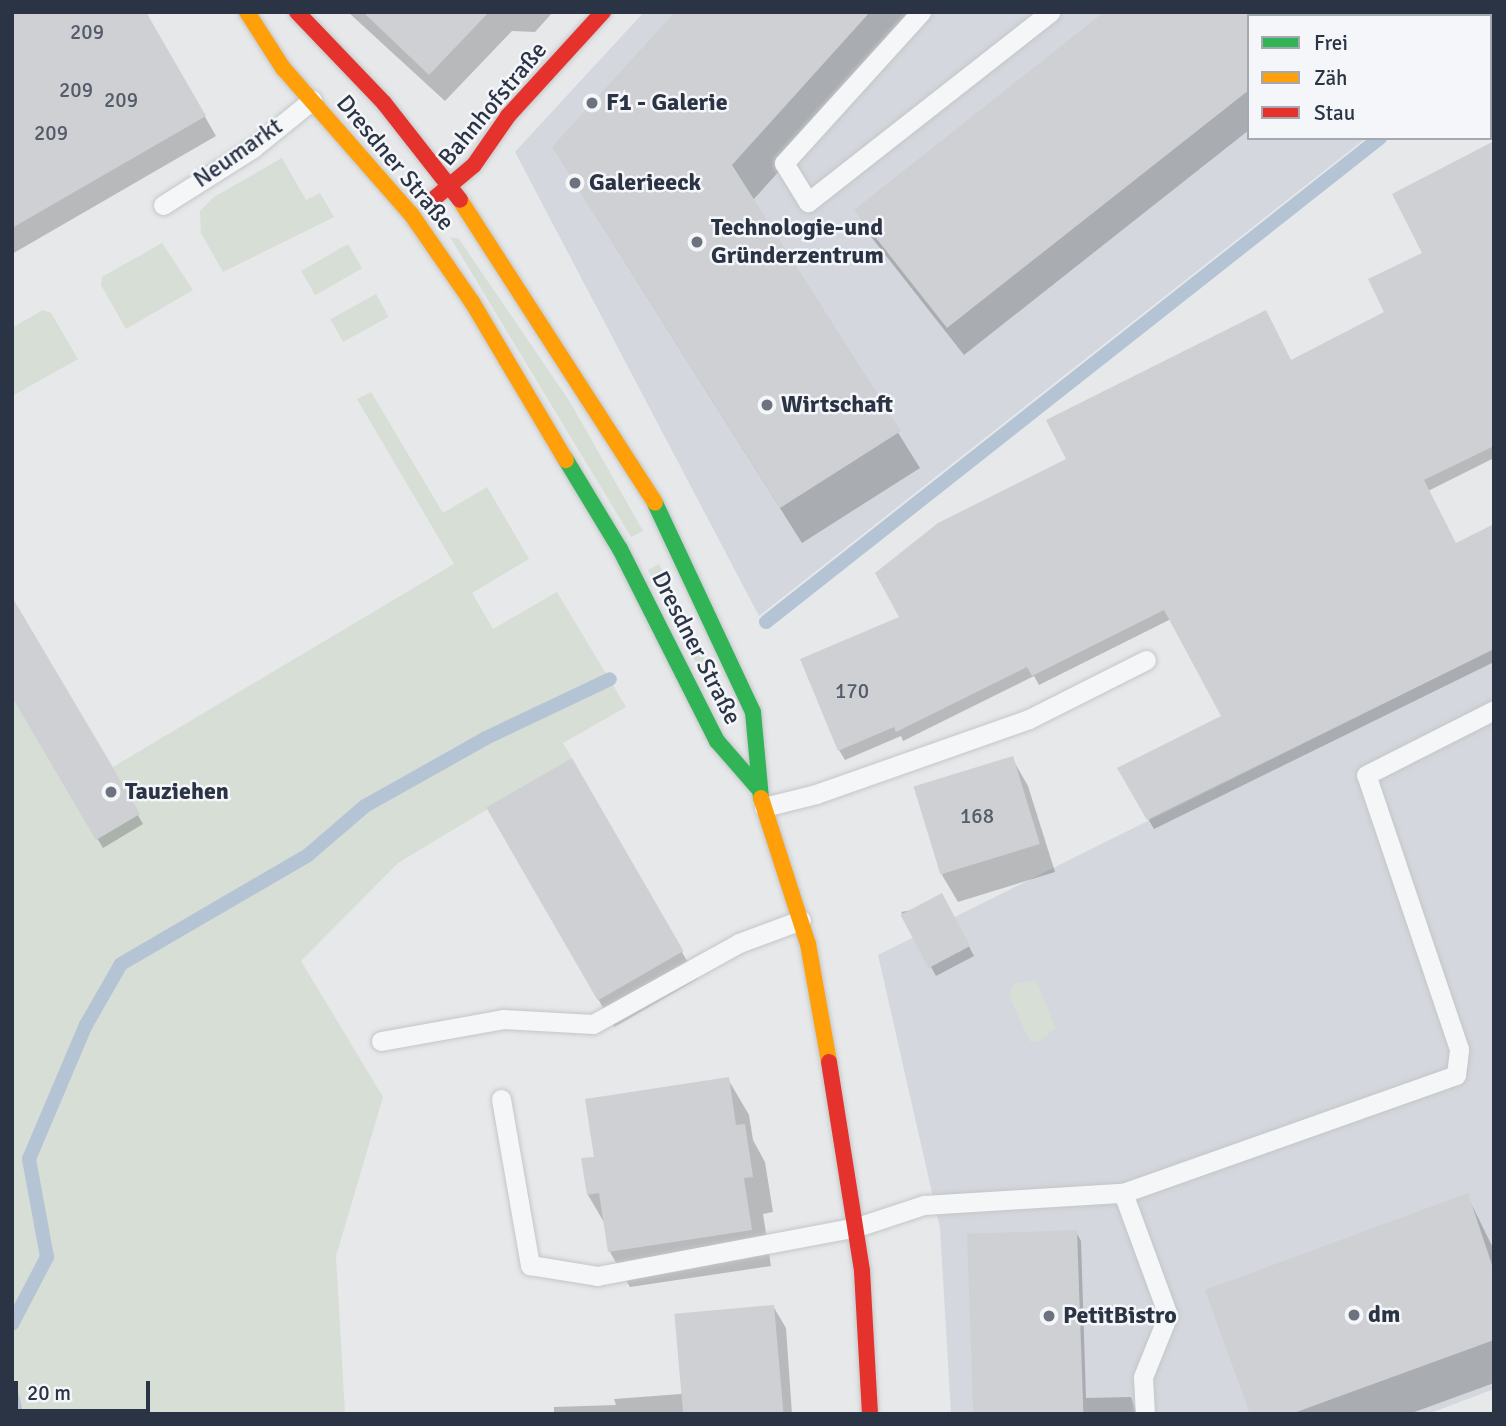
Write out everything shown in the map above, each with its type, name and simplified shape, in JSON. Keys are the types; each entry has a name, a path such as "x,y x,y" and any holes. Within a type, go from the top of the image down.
{"street":[{"name":"Dresdner Straße","path":"247,12 283,68 411,215 532,396 620,549 717,741 758,788"},
{"name":"Dresdner Straße","path":"297,12 384,103 452,188 647,487 753,712 758,788"},
{"name":"Bahnhofstraße","path":"411,215 452,188 508,116 603,12"},
{"path":"758,788 801,920 819,992 857,1227 870,1414"}],"lane":[{"path":"921,12 784,163 808,202 1050,12"},
{"name":"Neumarkt","path":"163,205 253,148 312,100"},
{"path":"764,807 816,794 1029,719 1146,660"},
{"path":"501,1099 530,1265 597,1276 857,1227 923,1205 1123,1192 1456,1075 1459,1049 1366,775 1494,710"},
{"path":"381,1041 503,1019 593,1024 739,943 801,920"},
{"path":"1123,1192 1168,1315 1143,1377 1145,1414"}],"shaded area":[{"path":"644,12 1494,12 1492,39 1492,14 1247,14 1247,140 1363,140 759,616 515,152"},
{"path":"282,158 306,200 320,193 334,217 223,272 201,233 200,211 214,197"},
{"path":"450,237 459,239 570,402 643,531 631,537"},
{"path":"162,243 193,290 126,329 101,285 102,277"},
{"path":"348,244 362,268 315,295 301,271"},
{"path":"376,294 389,317 343,342 331,319"},
{"path":"43,310 51,313 78,359 12,396 12,328"},
{"path":"371,392 443,513 487,487 529,559 472,593 493,629 557,592 626,707 563,743 572,758 398,863 301,961 383,1097 336,1256 345,1414 12,1414 12,597 113,767 454,564 357,399"},
{"path":"659,564 710,669 705,680 648,570"},
{"path":"1494,649 1494,1389 1428,1414 951,1414 940,1228 878,955"},
{"path":"1036,980 1056,1028 1040,1041 1030,1042 1009,996 1014,983"}],"building":[{"path":"12,12 146,12 206,116 12,228"},
{"path":"363,12 489,12 429,75"},
{"name":"Technologie-und Gründerzentrum","path":"675,12 870,12 732,165 901,431 780,508 552,147"},
{"path":"1104,12 1249,12 1247,92 947,328 854,210"},
{"path":"1494,141 1494,446 1424,480 1456,543 1494,524 1494,649 1147,820 1117,768 1221,716 1164,610 1032,676 1027,667 896,732 894,727 838,751 800,659 899,617 875,573 938,523 1066,459 1046,420 1266,310 1291,360 1384,312 1368,279 1422,253 1392,194"},
{"path":"12,597 140,814 96,840 12,697"},
{"path":"1013,756 1040,844 940,874 914,786"},
{"path":"572,758 684,951 598,1001 486,808"},
{"path":"942,893 970,946 929,968 901,915"},
{"path":"729,1077 736,1125 745,1124 753,1177 744,1178 752,1230 608,1252 599,1193 587,1195 581,1158 594,1157 585,1099"},
{"name":"dm","path":"1468,1193 1494,1271 1494,1340 1291,1414 1250,1414 1205,1290"},
{"path":"1077,1230 1083,1414 973,1414 967,1234"},
{"path":"774,1305 783,1414 683,1414 674,1314"}],"waterway":[{"path":"766,622 1377,140"},
{"path":"12,1324 47,1257 29,1159 86,1025 121,964 308,855 365,806 486,738 610,679"},
{"path":"12,1396 16,1414"}],"traffic: fast":[{"path":"566,460 620,549 717,741 758,788"},
{"path":"655,503 753,712 761,798"}],"traffic: slow":[{"path":"247,12 283,68 411,214 472,302 566,460"},
{"path":"460,200 655,503"},
{"path":"761,798 808,944 829,1062"}],"traffic: jam":[{"path":"297,12 384,103 460,200"},
{"path":"430,202 474,165 508,116 603,12"},
{"path":"829,1062 862,1271 870,1414"}],"place":[{"name":"F1 - Galerie","path":"592,103"},
{"name":"Galerieeck","path":"575,183"},
{"name":"Technologie-und Gründerzentrum","path":"697,242"},
{"name":"Wirtschaft","path":"767,405"},
{"name":"Tauziehen","path":"111,792"},
{"name":"dm","path":"1354,1315"},
{"name":"PetitBistro","path":"1049,1316"}]}
